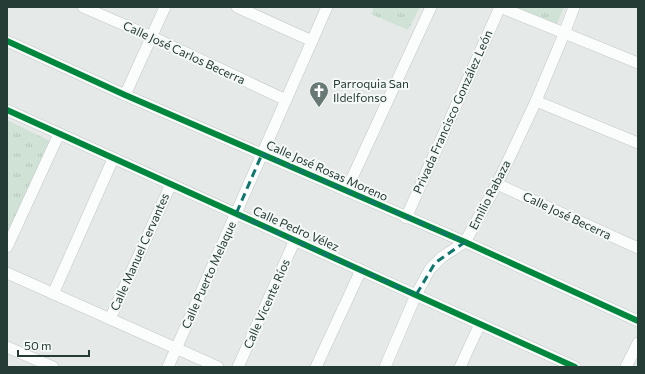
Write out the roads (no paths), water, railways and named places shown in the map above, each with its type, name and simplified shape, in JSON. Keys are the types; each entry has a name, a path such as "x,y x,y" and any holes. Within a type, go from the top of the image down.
{"street":[{"name":"Calle José Carlos Becerra","path":"83,7 152,37 286,100"},
{"path":"125,95 165,7"},
{"path":"237,7 312,41"},
{"name":"Calle Puerto Melaque","path":"168,367 327,7"},
{"path":"346,191 431,7"},
{"path":"500,7 638,63"},
{"name":"Privada Francisco González León","path":"406,218 500,7"},
{"name":"Emilio Rabaza","path":"385,367 416,295 430,269 442,257 465,242 496,184 536,101 574,7"},
{"name":"Calle José Rosas Moreno","path":"7,41 125,95 406,218 465,242 638,322"},
{"path":"536,101 638,143"},
{"name":"Calle Pedro Vélez","path":"7,110 575,367"},
{"path":"7,247 59,134"},
{"path":"53,294 114,158"},
{"name":"Calle Manuel Cervantes","path":"110,319 170,184"},
{"name":"Calle José Becerra","path":"496,184 638,248"},
{"name":"Calle Vicente Ríos","path":"238,367 295,240"},
{"path":"316,367 361,270"},
{"path":"7,273 218,367"},
{"path":"460,367 480,324"},
{"path":"626,367 638,343"},
{"path":"7,347 53,367"}],"place":[{"name":"Parroquia San Ildelfonso","path":"319,108"}]}
